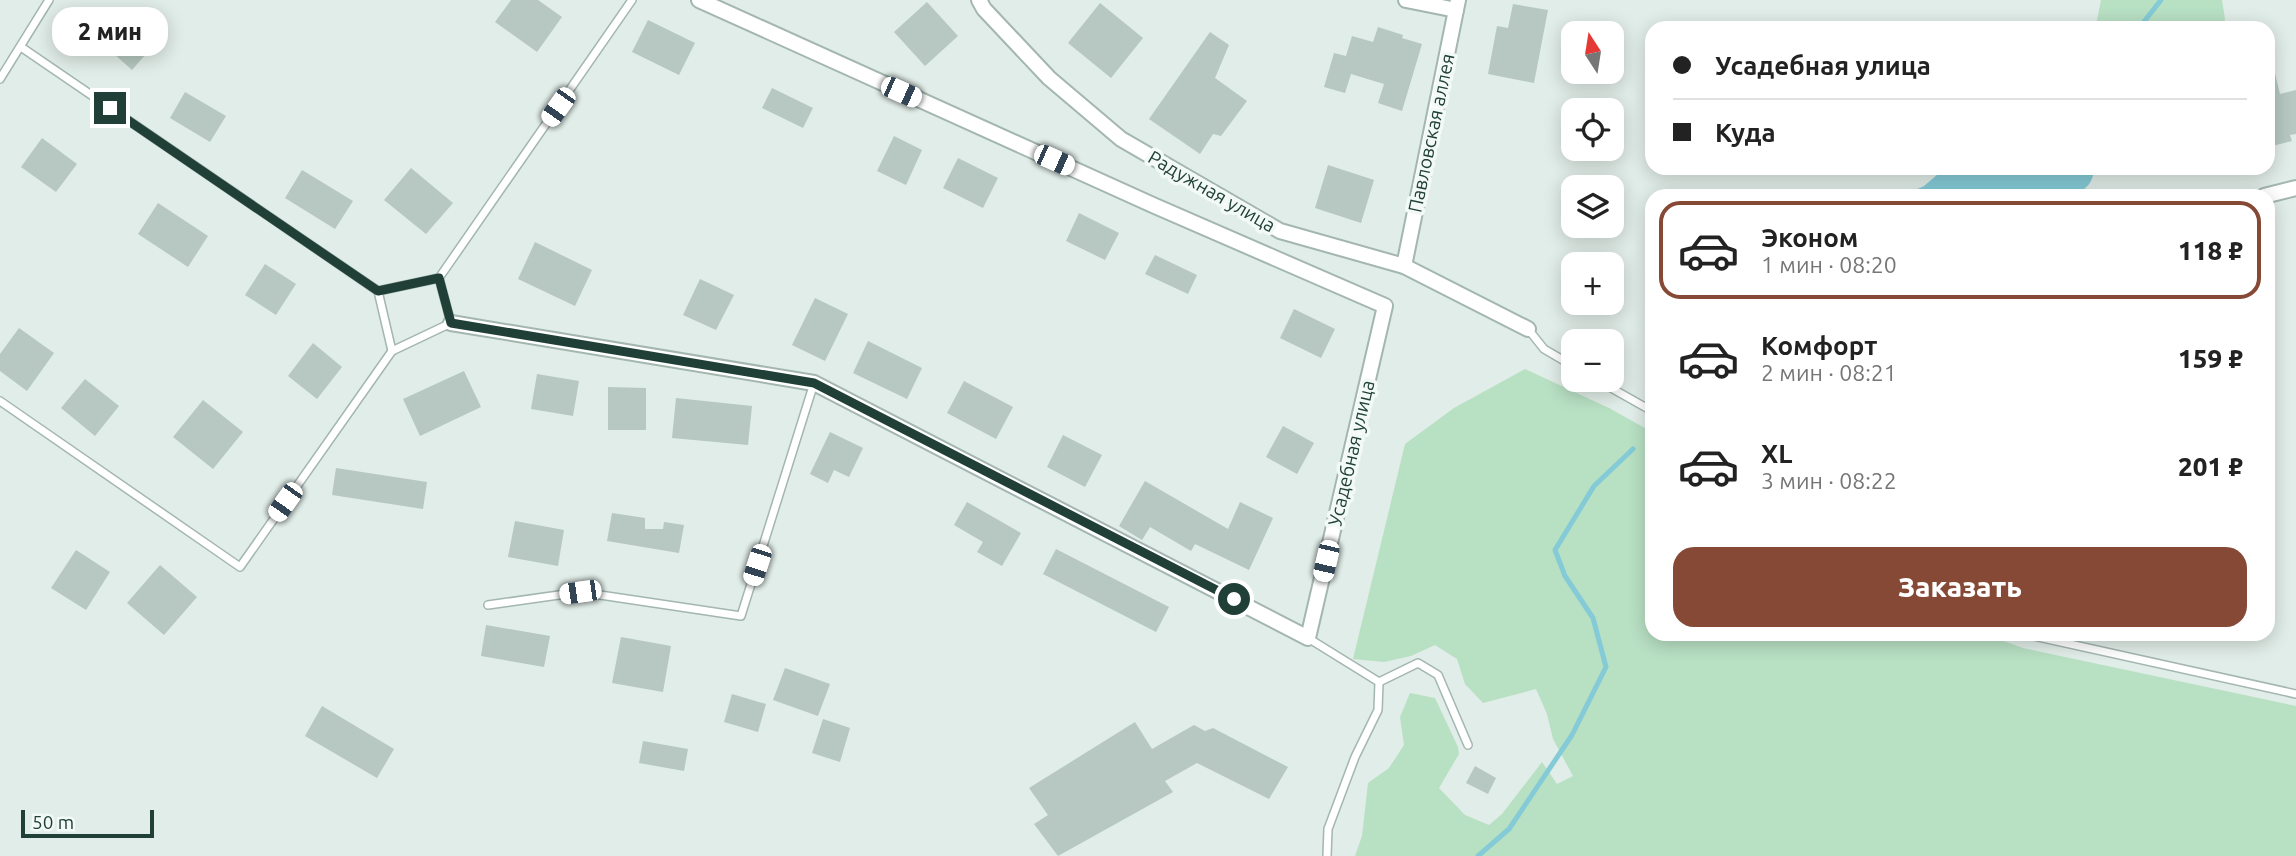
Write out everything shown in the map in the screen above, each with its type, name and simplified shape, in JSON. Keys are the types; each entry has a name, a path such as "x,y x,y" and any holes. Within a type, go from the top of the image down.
{"street":[{"name":"Усадебная улица","path":"699,0 1155,206 1385,306 1308,638"},
{"name":"Радужная улица","path":"979,0 984,9 1049,78 1121,139 1280,231 1404,266 1528,329"},
{"path":"1406,0 1457,5"},
{"name":"Павловская аллея","path":"1404,266 1457,5"},
{"path":"2275,193 2296,188"},
{"path":"451,323 814,383 1308,638"}],"lane":[{"path":"0,79 49,0"},
{"path":"378,291 439,278 632,0"},
{"path":"21,47 378,291 392,351"},
{"path":"0,401 240,567 392,351 451,323 439,278"},
{"path":"1528,329 1544,349 1561,359"},
{"path":"488,605 580,592 741,616 814,383"},
{"path":"1618,392 1645,407"},
{"path":"1308,638 1379,682"},
{"path":"2057,641 2296,694"},
{"path":"1379,682 1418,663 1438,675 1468,746"},
{"path":"1327,856 1328,830 1355,757 1378,710 1379,682"}],"green space":[{"path":"2101,0 2222,0 2225,19 2225,21 2097,21"},
{"path":"1525,369 1561,386 1561,392 1575,392 1645,428 1645,641 2004,641 2023,648 2296,706 2296,856 1355,856 1362,836 1368,783 1389,768 1404,745 1400,717 1410,693 1435,698 1458,747 1459,754 1439,788 1465,815 1489,825 1502,814 1542,762 1557,784 1573,776 1553,739 1547,714 1536,689 1483,703 1465,684 1457,659 1435,645 1411,656 1384,662 1353,659 1405,444 1454,408"}],"water":[{"path":"1937,175 2093,175 2084,189 1917,189"}],"building":[{"path":"511,0 538,0 562,17 537,52 495,22"},
{"path":"927,2 958,36 925,66 894,32"},
{"path":"1100,3 1143,38 1111,78 1068,43"},
{"path":"1513,4 1548,10 1534,83 1488,74 1497,26 1508,28"},
{"path":"106,7 152,47 132,70 86,29"},
{"path":"648,20 695,43 679,75 632,52"},
{"path":"1378,27 1422,44 1402,111 1378,103 1384,84 1351,74 1345,93 1324,87 1334,53 1346,56 1352,36 1373,42"},
{"path":"1210,32 1229,45 1215,78 1247,101 1221,136 1213,134 1200,154 1149,119"},
{"path":"2275,73 2280,94 2296,90 2296,134 2290,135 2292,141 2275,145"},
{"path":"772,88 813,108 803,128 762,108"},
{"path":"185,92 226,116 210,142 170,118"},
{"path":"894,136 922,150 906,185 877,171"},
{"path":"42,138 77,164 56,192 21,167"},
{"path":"958,158 998,178 983,208 943,188"},
{"path":"1328,165 1374,180 1361,223 1315,208"},
{"path":"411,168 453,203 426,234 384,200"},
{"path":"302,170 353,201 335,229 285,198"},
{"path":"158,203 208,236 188,267 138,234"},
{"path":"1079,213 1119,233 1105,260 1066,241"},
{"path":"535,242 592,270 575,306 518,279"},
{"path":"1155,255 1197,275 1188,294 1145,274"},
{"path":"265,264 296,284 276,315 245,295"},
{"path":"700,279 734,295 716,330 683,315"},
{"path":"815,298 848,314 825,361 792,345"},
{"path":"1294,309 1335,329 1321,358 1280,338"},
{"path":"19,328 54,353 27,391 0,371 0,354"},
{"path":"868,341 922,368 907,399 853,373"},
{"path":"313,343 342,367 317,399 288,376"},
{"path":"464,371 481,407 420,436 403,399"},
{"path":"537,374 579,381 573,416 531,409"},
{"path":"85,379 119,406 95,436 61,408"},
{"path":"964,381 1013,407 996,439 947,413"},
{"path":"608,387 646,388 646,430 608,430"},
{"path":"676,398 752,406 748,445 672,438"},
{"path":"203,400 243,432 213,469 173,437"},
{"path":"1283,426 1314,443 1297,474 1266,457"},
{"path":"830,432 863,448 849,477 834,470 828,483 810,474"},
{"path":"1063,435 1102,455 1085,487 1047,467"},
{"path":"336,468 427,482 423,509 332,495"},
{"path":"1145,481 1228,529 1240,502 1273,518 1249,570 1195,544 1191,551 1150,527 1142,540 1119,526"},
{"path":"967,502 1021,533 1002,566 977,552 983,542 954,525"},
{"path":"612,513 645,518 645,529 663,529 664,522 684,525 679,553 607,541"},
{"path":"515,521 564,530 558,566 508,557"},
{"path":"1056,549 1169,607 1156,632 1043,574"},
{"path":"76,550 110,572 86,610 51,588"},
{"path":"160,565 197,597 164,635 127,603"},
{"path":"486,625 550,636 544,667 481,656"},
{"path":"621,637 671,646 663,692 612,683"},
{"path":"785,668 830,684 818,716 773,700"},
{"path":"732,694 766,704 758,732 724,722"},
{"path":"322,706 394,749 377,778 305,736"},
{"path":"823,719 850,728 840,762 812,753"},
{"path":"1135,722 1152,749 1194,725 1205,731 1213,728 1288,767 1269,799 1197,763 1165,781 1173,792 1058,856 1034,824 1048,815 1029,788"},
{"path":"643,741 688,749 684,771 639,763"},
{"path":"1475,766 1496,778 1488,794 1466,783"}],"waterway":[{"path":"2144,21 2161,0"},
{"path":"1478,856 1509,829 1572,735 1606,667 1593,618 1565,576 1555,550 1594,486 1633,449"}],"route":[{"path":"110,108 378,291 439,278 451,323 814,383 1234,599"}]}
